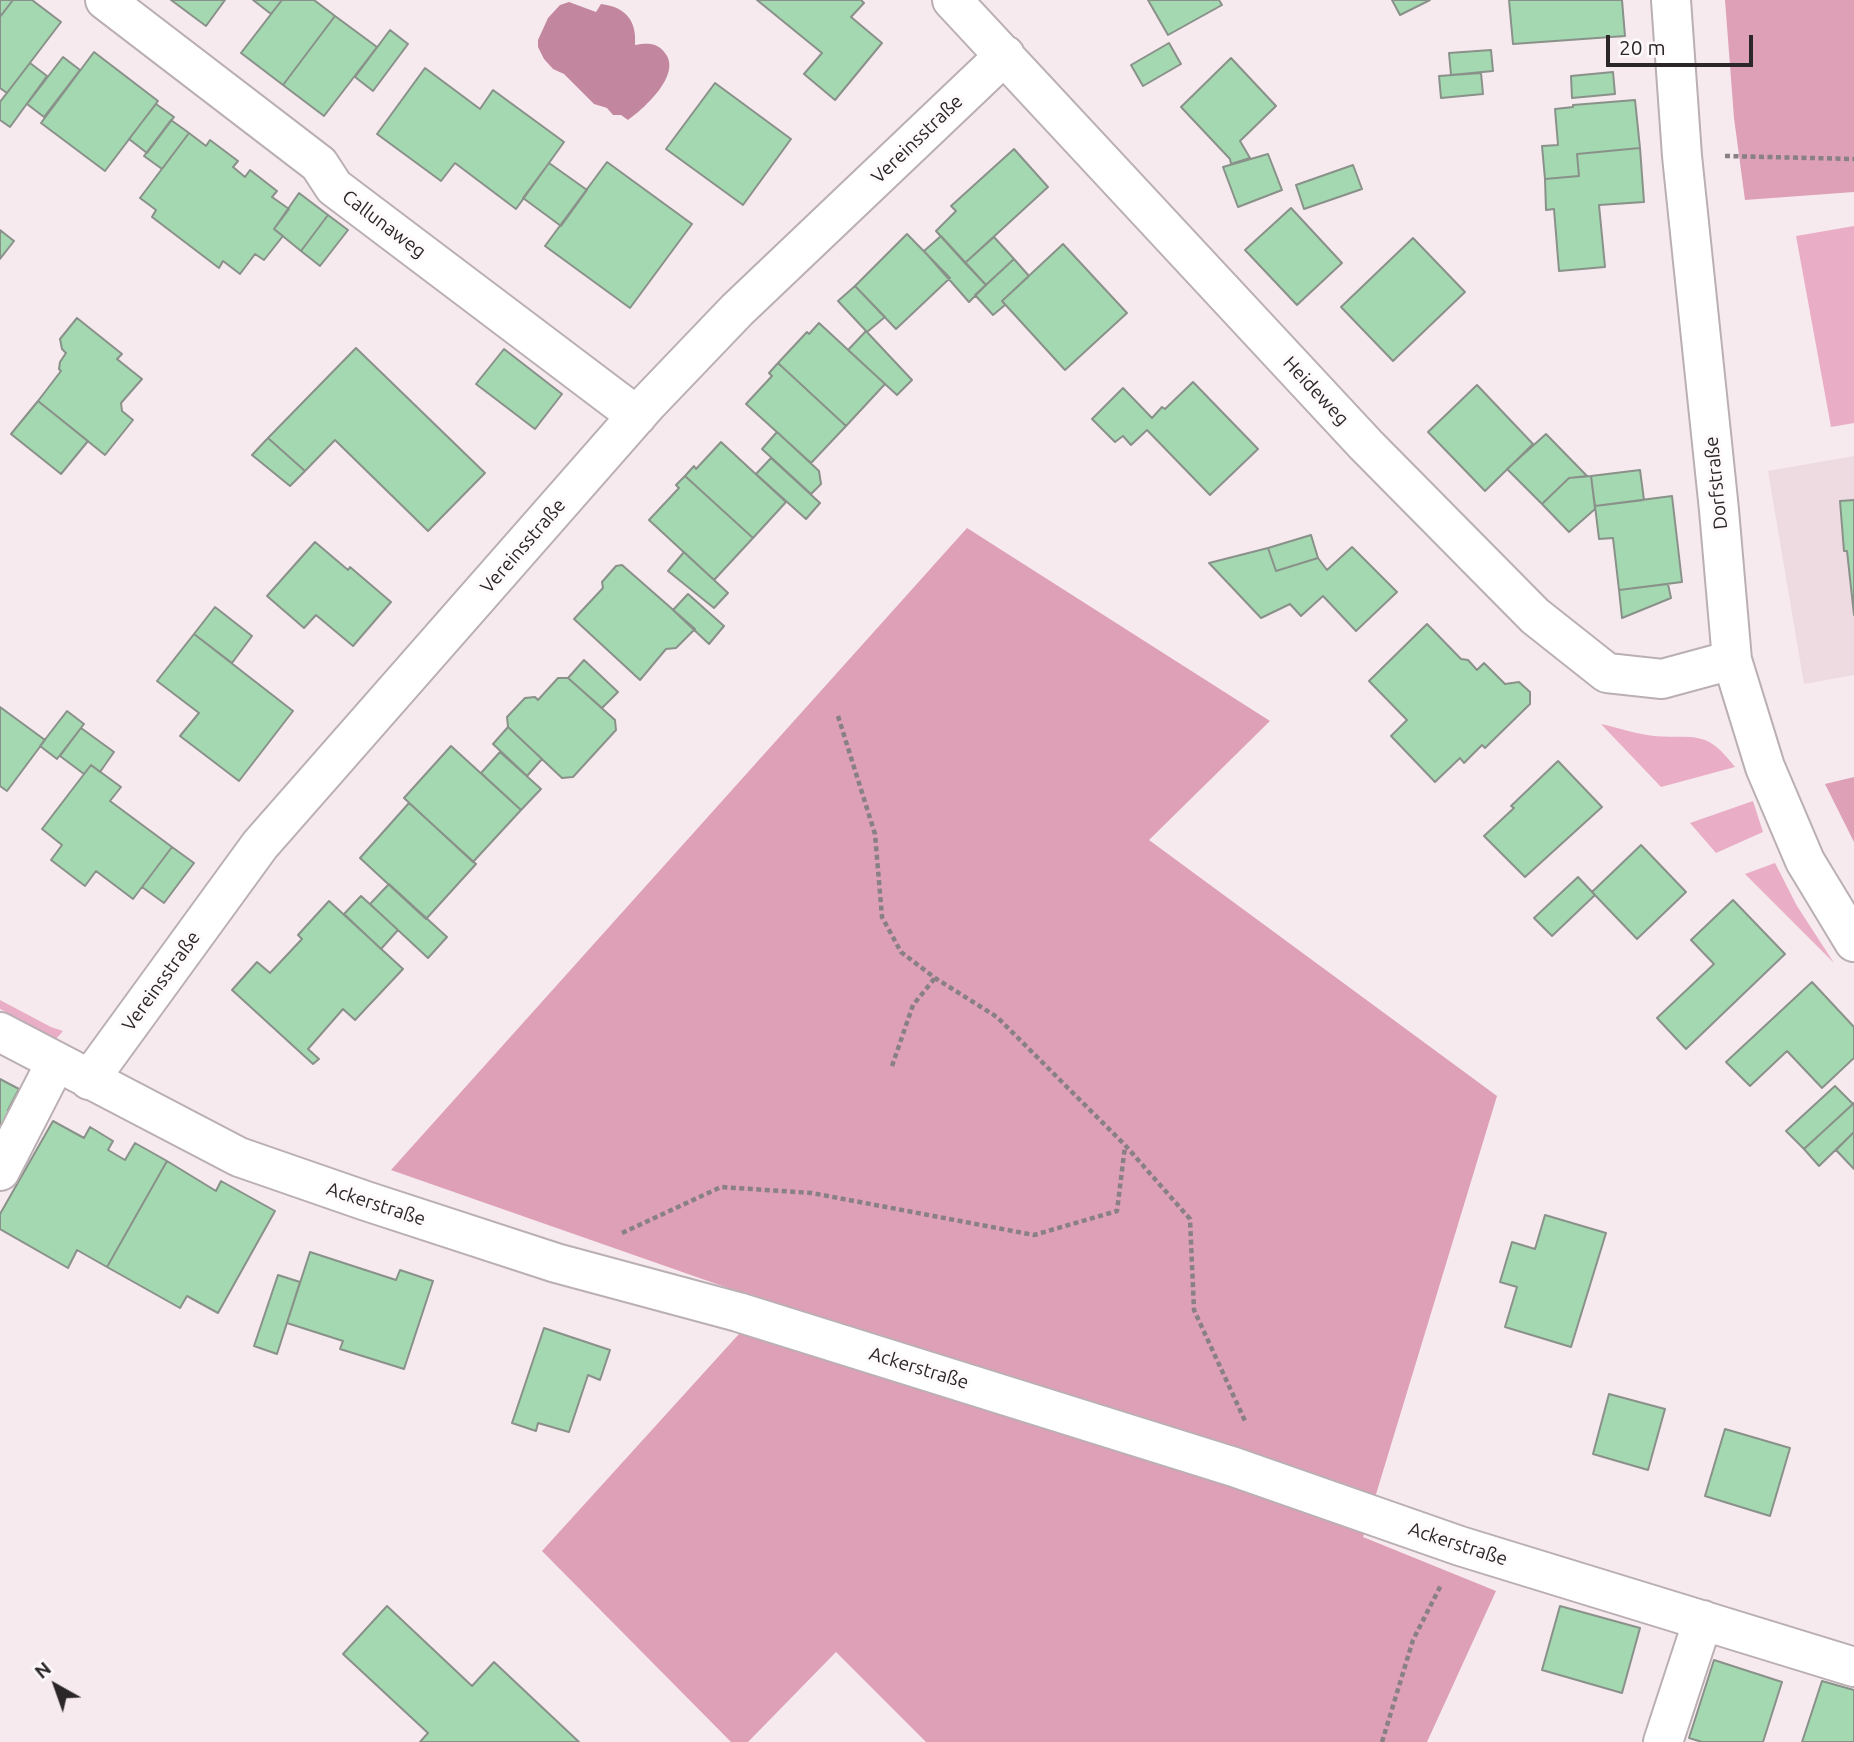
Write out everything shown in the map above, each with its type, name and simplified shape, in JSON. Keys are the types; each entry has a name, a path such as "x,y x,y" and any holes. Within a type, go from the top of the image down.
{"street":[{"name":"Callunaweg","path":"105,0 319,164 334,187 637,416"},
{"name":"Heideweg","path":"952,0 1366,445 1535,616 1607,673 1662,679 1732,660"},
{"name":"Dorfstraße","path":"1671,0 1682,156 1732,660 1765,767 1805,861 1854,942"},
{"name":"Vereinsstraße","path":"0,1171 73,1071 260,845 637,416 737,310 1005,55"},
{"name":"Ackerstraße","path":"0,1032 239,1157 366,1201 556,1263 738,1312 1234,1467 1460,1546 1854,1667"},
{"path":"1663,1742 1703,1620"}],"path":[{"path":"1682,156 1854,159"},
{"path":"838,716 875,834 882,917 901,952 935,978 997,1017 1125,1145 1190,1219 1194,1310 1248,1425"},
{"path":"892,1066 913,1005 935,978"},
{"path":"620,1234 721,1187 812,1193 1034,1235 1117,1212 1125,1145"},
{"path":"1382,1742 1413,1640 1460,1546"}],"shaded area":[{"path":"1725,0 1854,0 1854,192 1745,200 1734,118"},
{"path":"569,2 596,12 601,4 617,8 632,22 635,45 652,44 659,47 669,61 669,71 659,90 628,120 594,104 564,74 553,69 538,47 538,40 548,18 560,5"},
{"path":"1854,226 1854,423 1831,427 1796,236"},
{"path":"1854,456 1854,675 1804,684 1768,471"},
{"path":"967,528 1270,721 1149,840 1497,1096 1363,1537 1496,1591 1427,1742 926,1742 836,1652 748,1742 731,1742 542,1551 768,1302 391,1170"},
{"path":"1601,724 1654,736 1699,738 1716,747 1735,767 1661,787"},
{"path":"1854,777 1854,842 1825,784"},
{"path":"1753,801 1763,832 1716,853 1690,823"},
{"path":"1775,863 1797,906 1834,963 1745,874"},
{"path":"0,1000 63,1031 56,1039 0,1009"}],"building":[{"path":"0,0 13,0 0,17"},
{"path":"13,0 32,0 61,22 7,93 0,88 0,17"},
{"path":"171,0 225,0 206,26"},
{"path":"253,0 282,0 271,14"},
{"path":"282,0 314,0 335,16 283,85 241,53"},
{"path":"757,0 861,0 864,3 851,17 882,43 835,100 804,74 822,53"},
{"path":"1148,0 1219,0 1222,5 1168,35"},
{"path":"1392,0 1430,0 1400,15"},
{"path":"1509,0 1622,0 1625,36 1513,44"},
{"path":"335,16 377,47 324,116 283,85"},
{"path":"390,30 408,44 373,91 355,77"},
{"path":"1169,43 1181,64 1143,86 1131,65"},
{"path":"1491,50 1493,71 1451,75 1449,53"},
{"path":"94,52 158,101 105,171 41,123"},
{"path":"63,57 80,70 44,117 27,104"},
{"path":"1231,58 1276,106 1240,141 1250,158 1231,164 1230,159 1181,107"},
{"path":"30,63 47,76 10,127 0,120 0,102"},
{"path":"425,68 480,109 493,90 564,142 516,209 455,163 441,181 377,134"},
{"path":"1613,72 1615,94 1572,98 1571,76"},
{"path":"1481,73 1483,94 1441,98 1439,76"},
{"path":"715,83 791,139 743,205 666,149"},
{"path":"1635,100 1640,148 1577,154 1579,176 1545,179 1542,146 1558,145 1555,109"},
{"path":"156,104 174,117 147,153 129,139"},
{"path":"171,120 189,133 162,169 144,156"},
{"path":"189,133 206,146 210,140 238,161 233,167 245,177 250,170 277,191 272,197 289,209 274,229 283,236 264,260 255,254 240,274 223,261 219,268 152,217 156,210 140,198"},
{"path":"1640,148 1644,202 1599,205 1605,267 1559,271 1554,209 1546,210 1545,179 1579,176 1577,154"},
{"path":"1014,149 1048,187 965,263 936,231 956,211 951,206"},
{"path":"1268,154 1282,190 1238,207 1223,167"},
{"path":"607,162 692,224 630,308 545,246"},
{"path":"549,163 587,190 561,226 523,198"},
{"path":"1353,165 1362,189 1304,209 1296,185"},
{"path":"299,193 328,215 301,251 274,229"},
{"path":"1291,208 1342,263 1297,305 1245,250"},
{"path":"328,215 348,230 320,266 301,251"},
{"path":"0,230 14,241 0,259"},
{"path":"907,234 950,278 896,329 855,286"},
{"path":"941,236 986,285 969,302 924,251"},
{"path":"994,237 1014,259 986,285 965,263"},
{"path":"1413,238 1465,292 1393,361 1341,307"},
{"path":"1063,244 1127,313 1065,370 1002,301"},
{"path":"1014,259 1029,276 1002,301 1005,305 993,315 975,295"},
{"path":"855,286 885,317 867,332 838,301"},
{"path":"77,318 122,354 117,359 142,379 121,403 122,411 133,420 105,455 38,401 61,371 60,362 66,353 62,349 60,339"},
{"path":"819,323 885,384 846,426 778,363"},
{"path":"866,331 912,380 897,395 848,350"},
{"path":"356,348 485,473 428,531 335,440 305,471 268,438"},
{"path":"504,349 562,394 535,429 476,384"},
{"path":"778,363 846,426 811,463 746,404 772,376 769,373"},
{"path":"1193,382 1258,449 1210,495 1147,430 1131,445 1123,436 1115,442 1092,419 1123,388 1152,418"},
{"path":"1477,385 1533,444 1485,491 1428,432"},
{"path":"38,401 88,441 61,474 11,434"},
{"path":"777,432 819,471 821,484 811,494 762,449"},
{"path":"1546,434 1587,476 1569,478 1542,504 1507,469"},
{"path":"268,438 305,471 290,486 252,455"},
{"path":"721,442 786,502 753,538 685,476 694,466 696,469"},
{"path":"771,458 820,503 806,519 756,474"},
{"path":"1640,470 1644,500 1595,506 1591,476"},
{"path":"685,476 753,538 714,580 649,520 679,488 676,485"},
{"path":"1591,476 1595,509 1569,532 1542,504 1569,478"},
{"path":"1672,496 1682,582 1619,590 1613,538 1599,539 1595,506"},
{"path":"1854,500 1854,615 1847,551 1844,551 1840,501"},
{"path":"1311,535 1318,558 1276,571 1268,548"},
{"path":"315,542 391,602 353,646 316,615 304,628 267,596"},
{"path":"1352,547 1397,592 1356,631 1323,596 1301,616 1290,604 1261,618 1209,563 1268,548 1276,571 1318,558 1327,570"},
{"path":"684,552 728,593 714,608 668,571"},
{"path":"622,565 695,629 676,648 666,649 640,680 574,619 603,588 602,582 616,566"},
{"path":"1668,584 1671,598 1622,618 1619,590"},
{"path":"688,594 724,626 709,644 673,610"},
{"path":"215,607 252,636 232,663 194,634"},
{"path":"1427,624 1461,659 1468,660 1477,670 1484,663 1505,684 1519,682 1530,692 1530,704 1485,748 1482,745 1464,763 1460,758 1435,782 1391,736 1407,720 1369,681"},
{"path":"194,634 293,711 239,781 180,736 199,713 157,681"},
{"path":"584,660 618,692 602,708 568,678"},
{"path":"558,678 568,678 615,720 616,730 573,777 562,778 508,727 507,717 525,698 535,697 538,700"},
{"path":"0,707 45,740 7,791 0,786"},
{"path":"67,711 84,724 57,759 40,746"},
{"path":"508,727 542,759 527,776 493,744"},
{"path":"81,728 114,752 100,772 91,765 84,774 60,756"},
{"path":"451,746 521,810 473,862 404,798"},
{"path":"500,752 541,789 521,810 481,773"},
{"path":"1558,761 1602,807 1525,877 1484,836"},
{"path":"91,765 121,787 110,801 172,847 133,899 96,871 85,886 51,860 62,845 42,829"},
{"path":"409,803 476,864 426,919 360,858"},
{"path":"1641,845 1686,892 1637,939 1592,892"},
{"path":"172,847 194,863 164,903 142,887"},
{"path":"1578,877 1595,895 1552,936 1534,918"},
{"path":"389,884 447,937 428,958 370,904"},
{"path":"361,896 398,930 381,949 344,914"},
{"path":"1733,900 1785,954 1686,1049 1657,1018 1714,964 1691,940"},
{"path":"329,901 403,969 355,1020 343,1009 308,1049 319,1059 313,1064 232,990 257,962 270,973 302,939 298,935"},
{"path":"1812,982 1854,1027 1854,1058 1822,1088 1787,1051 1750,1086 1726,1062"},
{"path":"0,1079 19,1089 8,1110 14,1113 0,1138"},
{"path":"1835,1086 1853,1104 1804,1149 1786,1131"},
{"path":"1854,1103 1854,1132 1819,1166 1804,1149"},
{"path":"53,1121 84,1138 90,1127 113,1141 108,1150 125,1160 135,1143 167,1161 107,1267 77,1250 68,1268 0,1229 0,1214"},
{"path":"1854,1132 1854,1169 1836,1150"},
{"path":"167,1161 216,1191 221,1181 275,1211 218,1313 187,1296 180,1308 107,1267"},
{"path":"1545,1215 1606,1233 1571,1347 1505,1327 1517,1287 1500,1282 1512,1242 1535,1249"},
{"path":"310,1252 396,1280 400,1270 433,1281 404,1369 340,1349 343,1341 287,1323"},
{"path":"278,1275 300,1282 277,1354 254,1346"},
{"path":"544,1328 610,1350 600,1380 588,1375 569,1432 538,1423 536,1431 512,1423"},
{"path":"1609,1394 1665,1409 1648,1470 1593,1454"},
{"path":"1725,1429 1790,1448 1770,1516 1705,1496"},
{"path":"387,1606 472,1686 494,1662 579,1742 420,1742 428,1733 343,1654"},
{"path":"1560,1606 1640,1628 1622,1693 1542,1670"},
{"path":"1714,1660 1782,1682 1763,1742 1702,1742 1689,1738"},
{"path":"1822,1681 1854,1690 1854,1742 1802,1742"}]}
